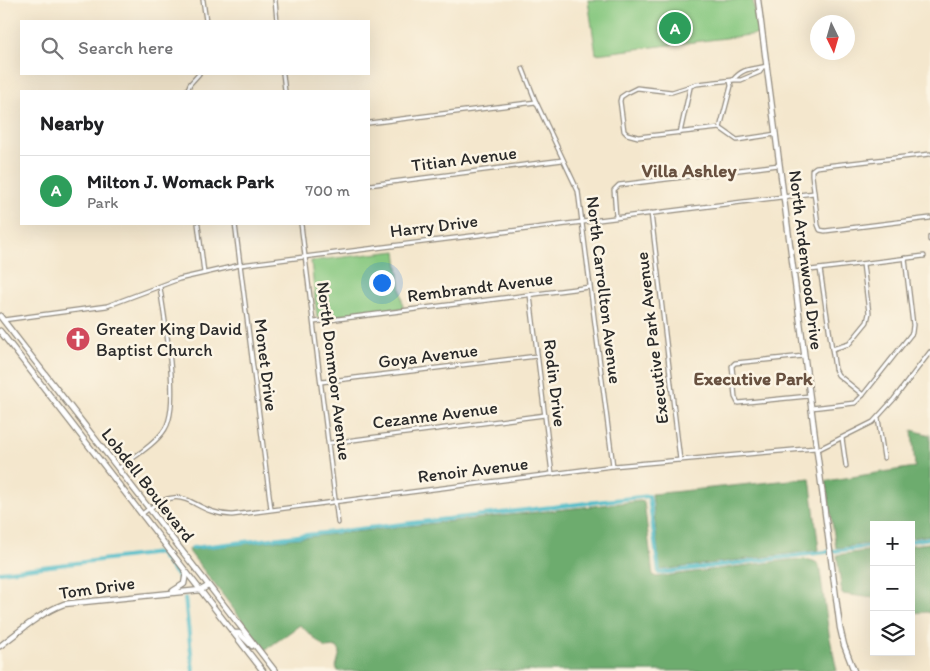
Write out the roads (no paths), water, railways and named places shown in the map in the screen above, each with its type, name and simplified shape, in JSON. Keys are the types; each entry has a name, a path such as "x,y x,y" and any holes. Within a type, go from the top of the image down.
{"main road":[{"name":"North Ardenwood Drive","path":"758,0 765,67 776,134 840,628 854,671"},
{"name":"Lobdell Boulevard","path":"1,319 274,671"},
{"name":"Lobdell Boulevard","path":"0,331 262,669"},
{"path":"48,393 55,387"},
{"path":"171,593 184,584 186,572"},
{"name":"Tom Drive","path":"0,646 50,610 64,604 201,590 208,586"},
{"path":"234,633 239,633 251,645 256,647"},
{"path":"262,669 267,662"}],"street":[{"path":"203,0 206,20"},
{"path":"275,0 277,20"},
{"path":"720,128 732,80 738,74 757,66 765,67"},
{"path":"765,67 760,72 741,80 697,84 690,88 672,92 637,88 621,97 624,131 627,134 638,137 720,128 736,140 776,134"},
{"name":"North Carrollton Avenue","path":"523,69 536,102 578,190 613,466"},
{"path":"187,90 198,75"},
{"path":"283,75 285,90"},
{"path":"680,133 690,88"},
{"path":"370,123 536,102"},
{"path":"930,154 816,167 812,170 820,230 930,218"},
{"name":"Titian Avenue","path":"370,185 564,160"},
{"path":"616,217 614,190 619,185 780,165"},
{"name":"Harry Drive","path":"1,319 100,308 122,302 160,286 240,265 814,193"},
{"name":"Executive Park Avenue","path":"651,213 680,460"},
{"path":"198,225 204,273"},
{"name":"Monet Drive","path":"234,225 271,509"},
{"name":"North Donmoor Avenue","path":"301,225 338,523"},
{"path":"794,272 924,256"},
{"path":"811,408 855,403 912,333 913,325 905,258"},
{"path":"832,349 849,344 867,322 869,313 863,264"},
{"path":"820,269 835,368 838,375 863,395"},
{"path":"118,469 164,431 170,419 173,399 160,286"},
{"name":"Rembrandt Avenue","path":"314,322 590,287"},
{"name":"Rodin Drive","path":"530,295 552,474"},
{"path":"817,449 873,422 894,399 930,352"},
{"name":"Goya Avenue","path":"321,382 537,356"},
{"path":"804,356 735,363 732,366 735,397 738,403 810,396"},
{"name":"Cezanne Avenue","path":"329,443 545,415"},
{"path":"878,417 884,458"},
{"path":"842,438 846,466"},
{"name":"Renoir Avenue","path":"142,514 155,503 167,498 179,497 188,499 211,512 221,514 613,466 817,449"},
{"path":"124,490 130,485"}],"waterway":[{"path":"192,548 649,496 659,573 870,547"},
{"path":"915,540 930,538"},
{"path":"0,572 159,553 179,578"},
{"path":"185,598 193,671"}],"place":[{"name":"Milton J. Womack Park","path":"675,28"},
{"name":"Greater King David Baptist Church","path":"78,339"}],"district":[{"name":"Villa Ashley","path":"689,170"},
{"name":"Executive Park","path":"753,378"}]}
